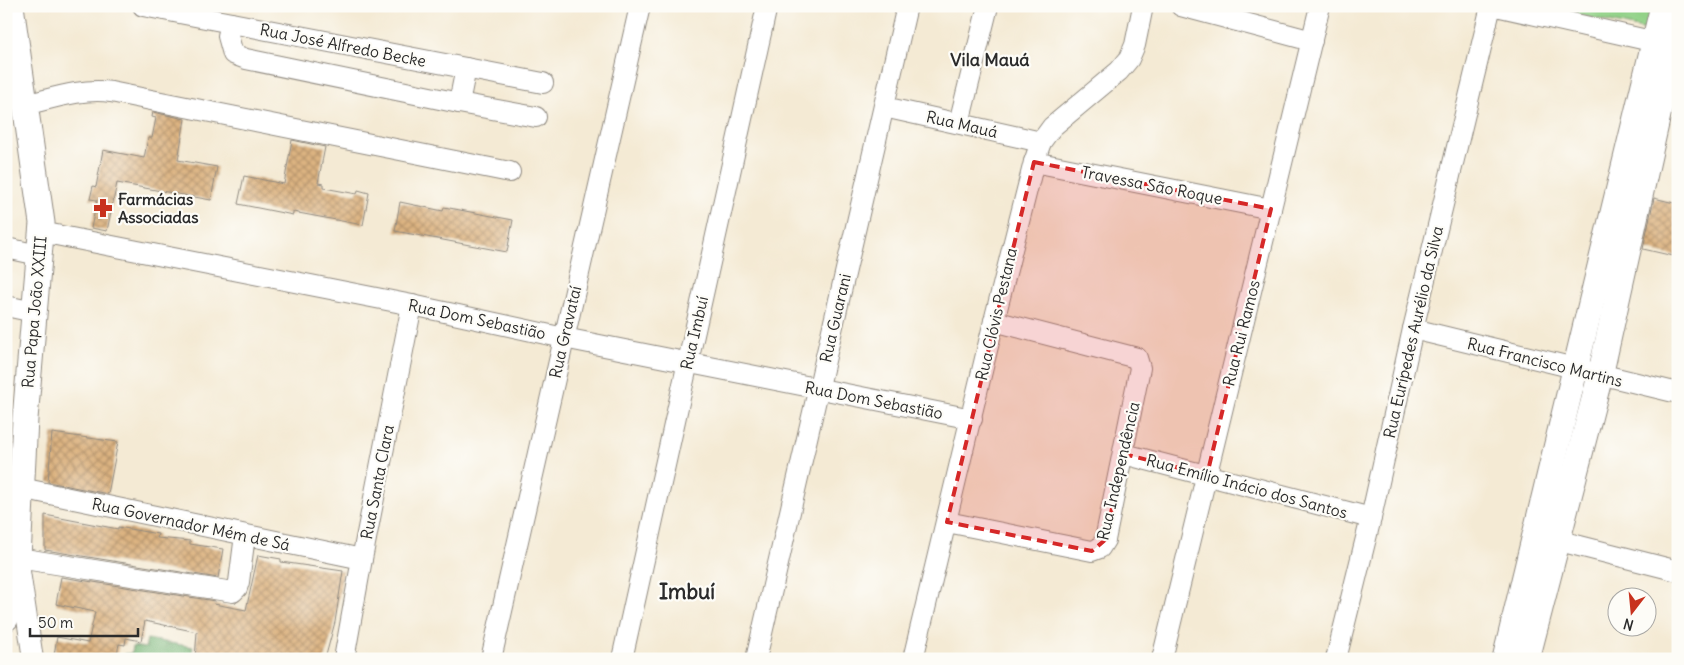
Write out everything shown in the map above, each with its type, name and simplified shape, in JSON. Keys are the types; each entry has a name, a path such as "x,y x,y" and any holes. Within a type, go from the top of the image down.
{"main road":[{"path":"1505,659 1600,376 1668,38 1663,6"},
{"name":"Rua Papa João XXIII","path":"6,618 18,558 25,419 42,223 10,7"},
{"path":"1527,659 1576,369 1668,38"},
{"path":"6,443 25,419"}],"street":[{"name":"Rua José Alfredo Becke","path":"143,6 543,83"},
{"name":"Rua Gravataí","path":"491,659 640,6"},
{"name":"Rua Imbuí","path":"622,659 767,6"},
{"name":"Rua Guarani","path":"756,659 907,6"},
{"path":"959,123 988,6"},
{"name":"Rua Clóvis Pestana","path":"914,659 994,321 1034,162 1041,142 1052,126 1119,71 1129,59 1135,45 1143,6"},
{"path":"1181,6 1312,41"},
{"name":"Rua Rui Ramos","path":"1162,659 1320,6"},
{"name":"Rua Eurípedes Aurélio da Silva","path":"1339,658 1413,329 1492,6"},
{"path":"1496,6 1668,38"},
{"path":"231,23 228,36 232,54 246,59 459,104 536,117"},
{"path":"459,104 466,68"},
{"path":"25,105 97,90 510,172"},
{"name":"Rua Mauá","path":"884,107 1041,142"},
{"name":"Travessa São Roque","path":"1034,162 1271,209"},
{"name":"Rua Dom Sebastião","path":"6,248 40,244 412,305 564,338 972,419"},
{"name":"Rua Santa Clara","path":"344,659 412,305"},
{"path":"6,306 34,312"},
{"name":"Rua Independência","path":"947,522 1092,551 1100,548 1105,540 1140,368 1137,358 994,321"},
{"name":"Rua Francisco Martins","path":"1413,329 1600,376 1678,393"},
{"name":"Rua Emílio Inácio dos Santos","path":"1124,454 1371,518"},
{"name":"Rua Governador Mém de Sá","path":"21,488 362,559"},
{"path":"33,659 18,558 233,592 239,582 245,535"},
{"path":"1547,538 1678,571"}],"highlighted area":[{"path":"1034,162 1271,209 1207,475 1124,454 1105,540 1092,551 947,522"}],"green space":[{"path":"1536,6 1652,6 1647,30"},
{"path":"147,639 193,647 191,659 126,659 125,654 132,653 133,646 145,648"}],"building":[{"path":"153,112 185,119 178,160 217,167 211,200 117,183 107,231 91,228 97,200 90,199 93,186 96,187 103,150 144,158 148,138 152,138 156,118 152,117"},
{"path":"292,140 325,147 318,183 324,184 324,188 357,194 358,190 369,193 363,225 293,212 293,215 238,204 244,176 284,184"},
{"path":"1654,198 1678,204 1678,257 1643,249"},
{"path":"400,202 443,211 444,207 513,220 507,252 395,231"},
{"path":"52,433 118,442 108,494 48,482"},
{"path":"45,515 118,529 118,527 158,534 157,538 190,541 190,544 223,549 218,578 45,550"},
{"path":"258,555 281,559 281,562 343,571 335,622 325,659 195,659 197,632 145,621 141,641 126,638 125,645 119,644 116,659 73,659 54,655 57,637 88,643 95,612 56,604 61,577 215,601 214,604 246,610"}],"place":[{"name":"Farmácias Associadas","path":"103,208"}],"district":[{"name":"Vila Mauá","path":"990,60"},
{"name":"Imbuí","path":"687,592"}]}
